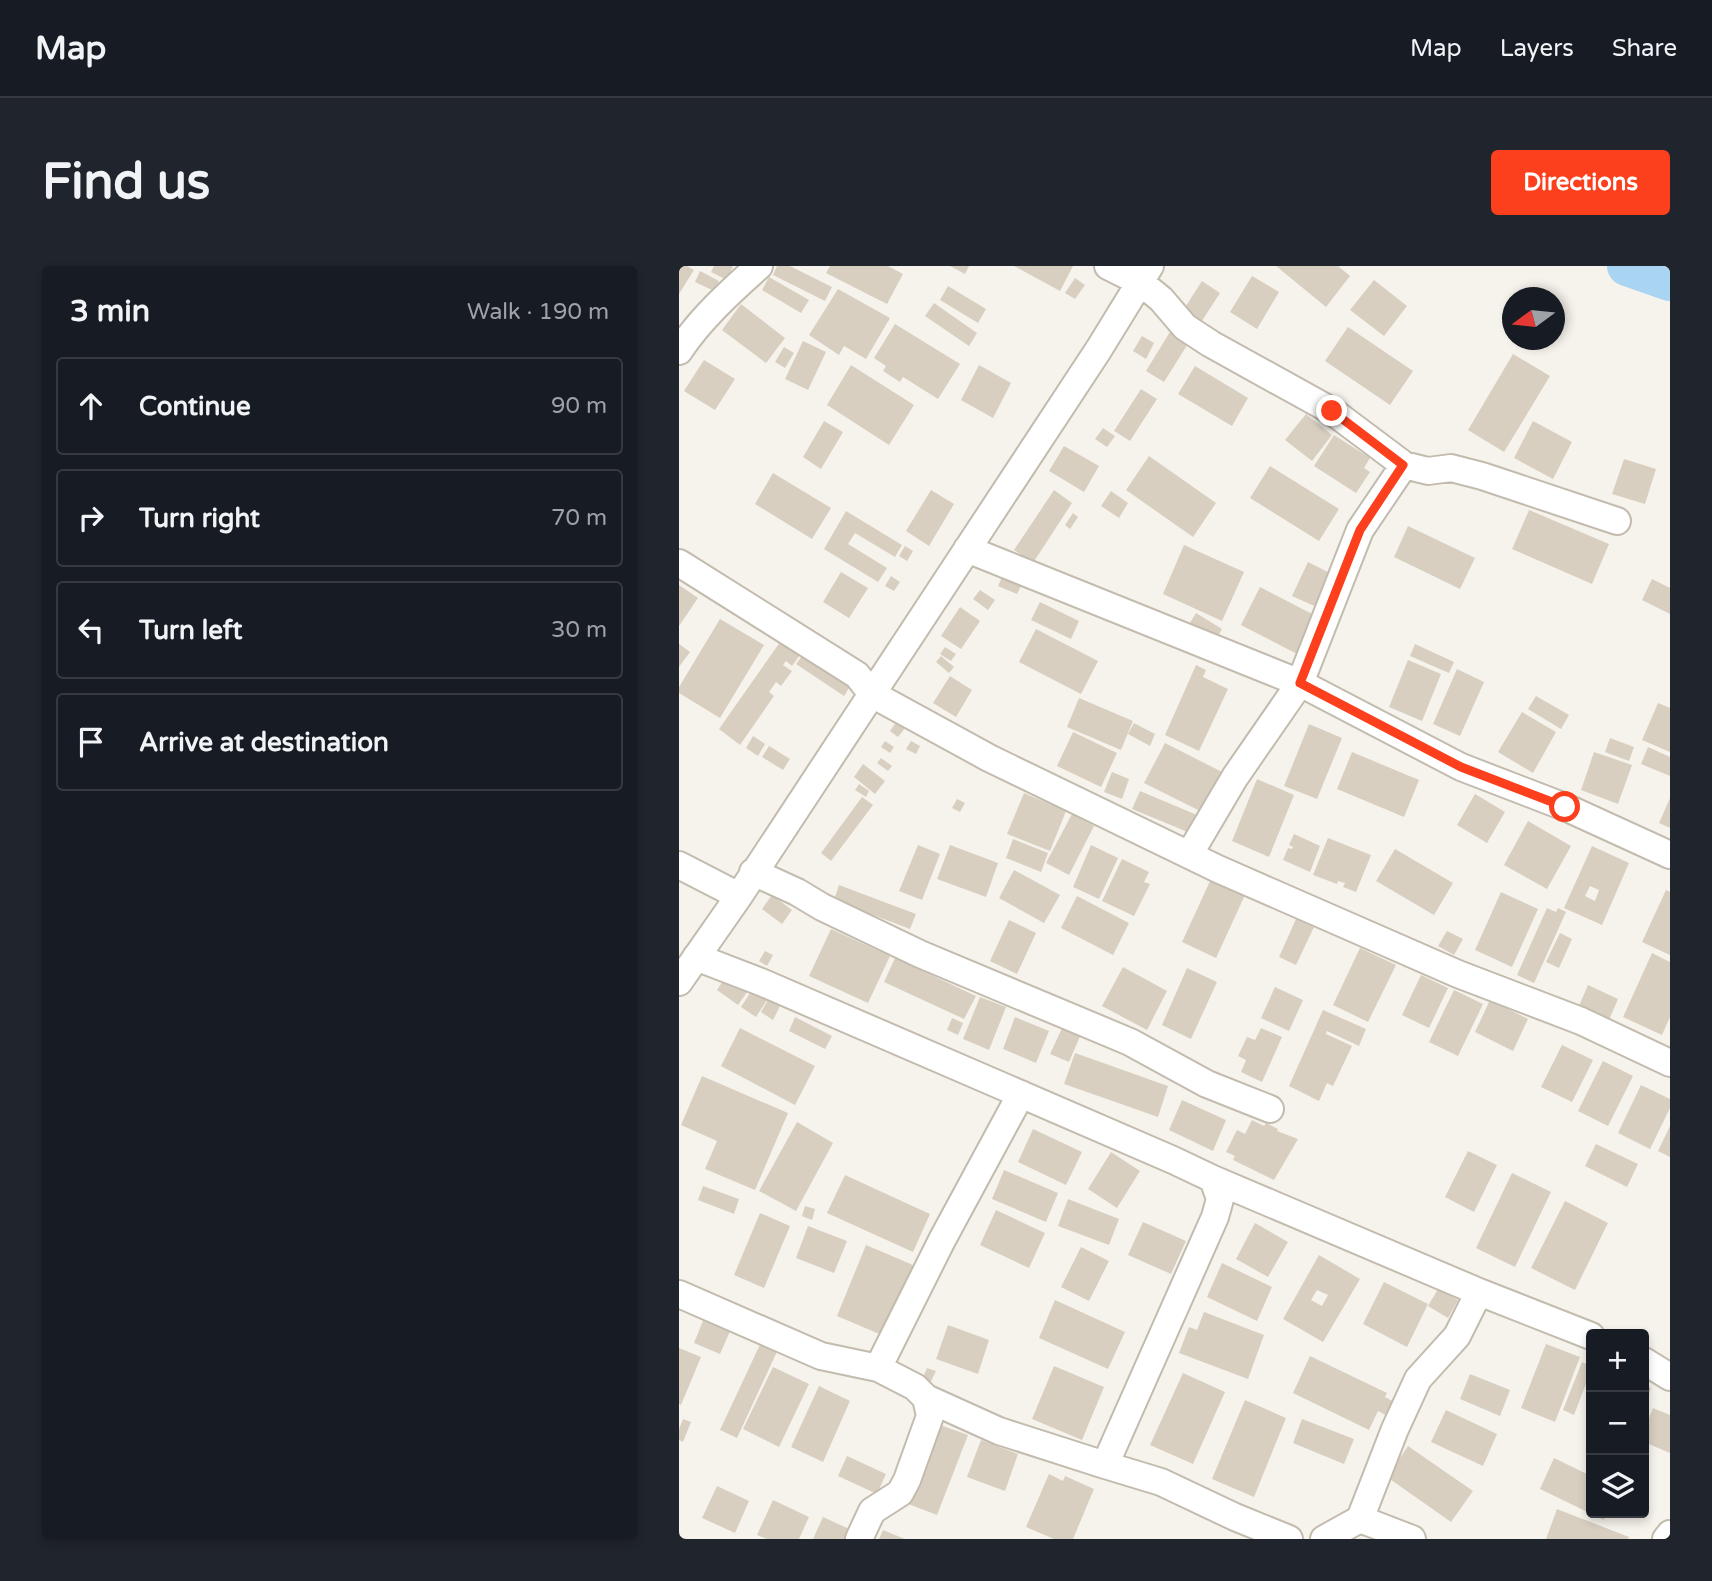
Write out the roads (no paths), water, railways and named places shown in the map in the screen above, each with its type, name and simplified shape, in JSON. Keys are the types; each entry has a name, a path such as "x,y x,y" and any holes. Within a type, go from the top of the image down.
{"street":[{"path":"679,351 759,266"},
{"path":"1108,266 1145,274 1161,299 1185,327 1332,411 1403,465 1428,471 1451,468 1472,473 1617,521"},
{"path":"679,982 739,896 967,550 1145,274"},
{"path":"1189,855 1235,777 1300,683 1360,530 1403,465"},
{"path":"967,550 1300,683 1461,767 1565,807 1670,855"},
{"path":"679,563 857,675 872,694 989,758 1189,855 1458,974 1581,1021 1670,1063"},
{"path":"679,865 739,896"},
{"path":"753,872 920,954 1130,1042 1207,1084 1270,1109"},
{"path":"696,957 761,982 1479,1292 1586,1334"},
{"path":"878,1368 942,1240 1021,1094"},
{"path":"1105,1465 1215,1217 1220,1199 1213,1179"},
{"path":"1324,1539 1360,1519 1395,1429 1418,1379 1457,1336 1479,1292"},
{"path":"679,1294 821,1356 878,1368 915,1387 926,1398 999,1431 1161,1482 1289,1539"},
{"path":"1649,1364 1670,1377"},
{"path":"859,1539 872,1511 900,1493 907,1480 930,1416 926,1398"},
{"path":"1360,1519 1412,1539"},
{"path":"1666,1539 1670,1534"}],"waterway":[{"path":"1627,266 1670,281"}]}
